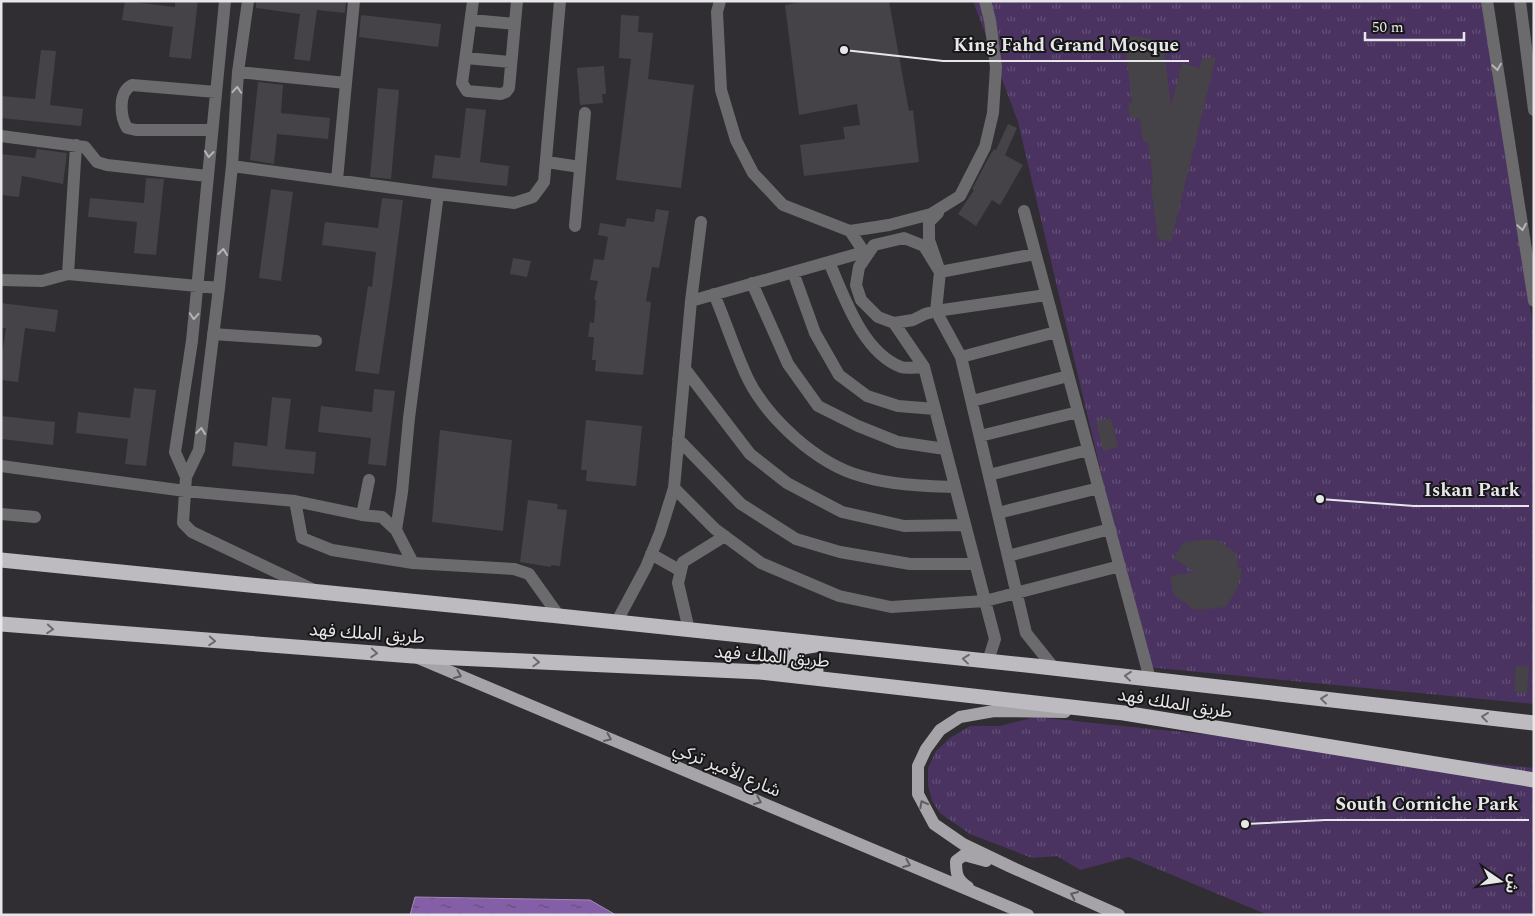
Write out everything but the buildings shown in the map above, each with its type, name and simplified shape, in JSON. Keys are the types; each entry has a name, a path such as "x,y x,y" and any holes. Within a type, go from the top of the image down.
{"highway":[{"name":"طريق الملك فهد","path":"1,560 1054,668 1534,723"},
{"name":"طريق الملك فهد","path":"1,624 413,656 760,672 1124,714 1534,780"},
{"path":"753,637 780,647 783,656 780,666 760,672"},
{"path":"821,644 802,647 794,657 798,666 820,671 827,679"}],"main road":[{"name":"شارع الأمير تركي","path":"413,656 1028,915"},
{"path":"1118,915 1010,867 964,844 934,824 918,794 918,766 926,749 940,730 960,717 994,711 1124,714"},
{"path":"978,893 960,882 956,872 956,861 964,855 1010,867"}],"street":[{"path":"186,477 175,452 192,341 225,1"},
{"path":"248,1 238,72 232,166 219,288 199,450 186,477 184,523 192,532 321,593"},
{"path":"337,180 354,1"},
{"path":"473,1 462,83 466,91 502,94 509,88 517,1"},
{"path":"232,166 514,203 532,197 544,182 560,1"},
{"path":"720,1 717,12 721,90 736,140 753,173 783,205 850,230 889,225 931,214 960,196 985,147 993,112 996,68 990,20 985,1"},
{"path":"1487,1 1534,301"},
{"path":"1520,1 1533,105"},
{"path":"471,20 515,24"},
{"path":"466,58 511,62"},
{"path":"238,72 346,83"},
{"path":"212,130 136,130 127,128 124,122 122,95 132,85 216,92"},
{"path":"575,226 585,113"},
{"path":"1,136 85,147 97,162 106,165 207,176"},
{"path":"68,274 76,145"},
{"path":"546,162 580,167"},
{"path":"396,530 438,194"},
{"path":"951,201 929,222 930,240 940,272 936,311 962,357 1026,633 1054,668"},
{"path":"1024,211 1150,679"},
{"path":"616,623 651,554 660,533 674,488 691,301 701,222"},
{"path":"850,230 864,252"},
{"path":"859,267 874,246 904,238 924,246 940,272"},
{"path":"691,301 864,252"},
{"path":"864,252 856,285 861,300 878,317 894,322 912,320 936,311 1046,295"},
{"path":"940,272 1035,254"},
{"path":"829,262 862,332 879,354 902,368 924,367"},
{"path":"792,272 816,332 839,375 868,396 898,406 935,409"},
{"path":"1,280 42,281 68,274 219,288"},
{"path":"752,284 788,364 818,406 858,426 898,442 945,449"},
{"path":"714,294 748,380 777,422 821,459 860,476 908,485 955,487"},
{"path":"894,322 924,367 995,639 988,661"},
{"path":"962,357 1056,332"},
{"path":"213,334 316,341"},
{"path":"685,369 750,454 787,483 842,512 904,526 965,525"},
{"path":"972,401 1068,376"},
{"path":"980,436 1078,412"},
{"path":"678,439 741,504 796,539 840,552 910,564 975,564"},
{"path":"989,475 1088,450"},
{"path":"1,466 185,491 295,501 362,515 382,517 396,530 413,563"},
{"path":"362,515 369,480"},
{"path":"674,488 715,529 762,562 839,596 891,607 985,601 1120,566"},
{"path":"998,513 1099,488"},
{"path":"295,501 302,538 332,550 413,563 514,569 529,574 559,616"},
{"path":"1,514 35,517"},
{"path":"1008,556 1110,529"},
{"path":"689,630 678,583 683,562 725,536"},
{"path":"651,554 681,571"}],"green space":[{"path":"973,1 1483,1 1534,332 1534,704 1147,667 1018,122"},
{"path":"1035,717 1534,768 1534,915 1268,915 1129,857 1080,870 1057,856 1032,858 970,834 940,813 932,801 928,785 928,768 936,751 950,738 970,726 1000,726"}],"water":[{"path":"415,897 590,900 616,915 410,915"}],"place":[{"name":"King Fahd Grand Mosque","path":"844,50"},
{"name":"Iskan Park","path":"1320,499"},
{"name":"South Corniche Park","path":"1245,824"}]}
